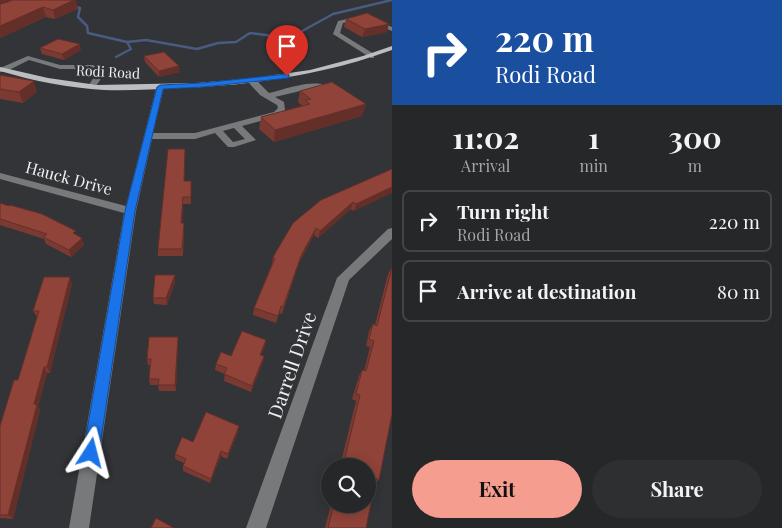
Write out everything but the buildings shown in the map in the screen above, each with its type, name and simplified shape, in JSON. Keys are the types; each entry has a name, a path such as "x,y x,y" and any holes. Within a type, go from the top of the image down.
{"main road":[{"name":"Rodi Road","path":"1,69 34,78 92,86 160,87 252,81 287,76 356,61 392,48"}],"street":[{"path":"372,56 336,34 337,26 340,22 365,17 392,29"},
{"path":"1,69 28,58 60,67 93,67 101,72 92,86"},
{"path":"148,136 195,136 277,114 282,108 281,104 252,81"},
{"path":"269,96 320,85 328,87 343,98"},
{"path":"79,528 130,211 160,87"},
{"path":"218,131 232,145 251,140 237,126"},
{"name":"Hauck Drive","path":"0,176 130,211"},
{"name":"Darrell Drive","path":"256,528 343,278 392,232"}],"waterway":[{"path":"127,42 146,40 197,49 218,43 236,42 250,33 273,36 295,35 333,14 392,0"},
{"path":"72,6 80,8 78,17 87,26 88,33 127,42"},
{"path":"116,57 131,49 127,42"}],"route":[{"path":"91,453 130,211 160,87 252,81 287,76"}]}
